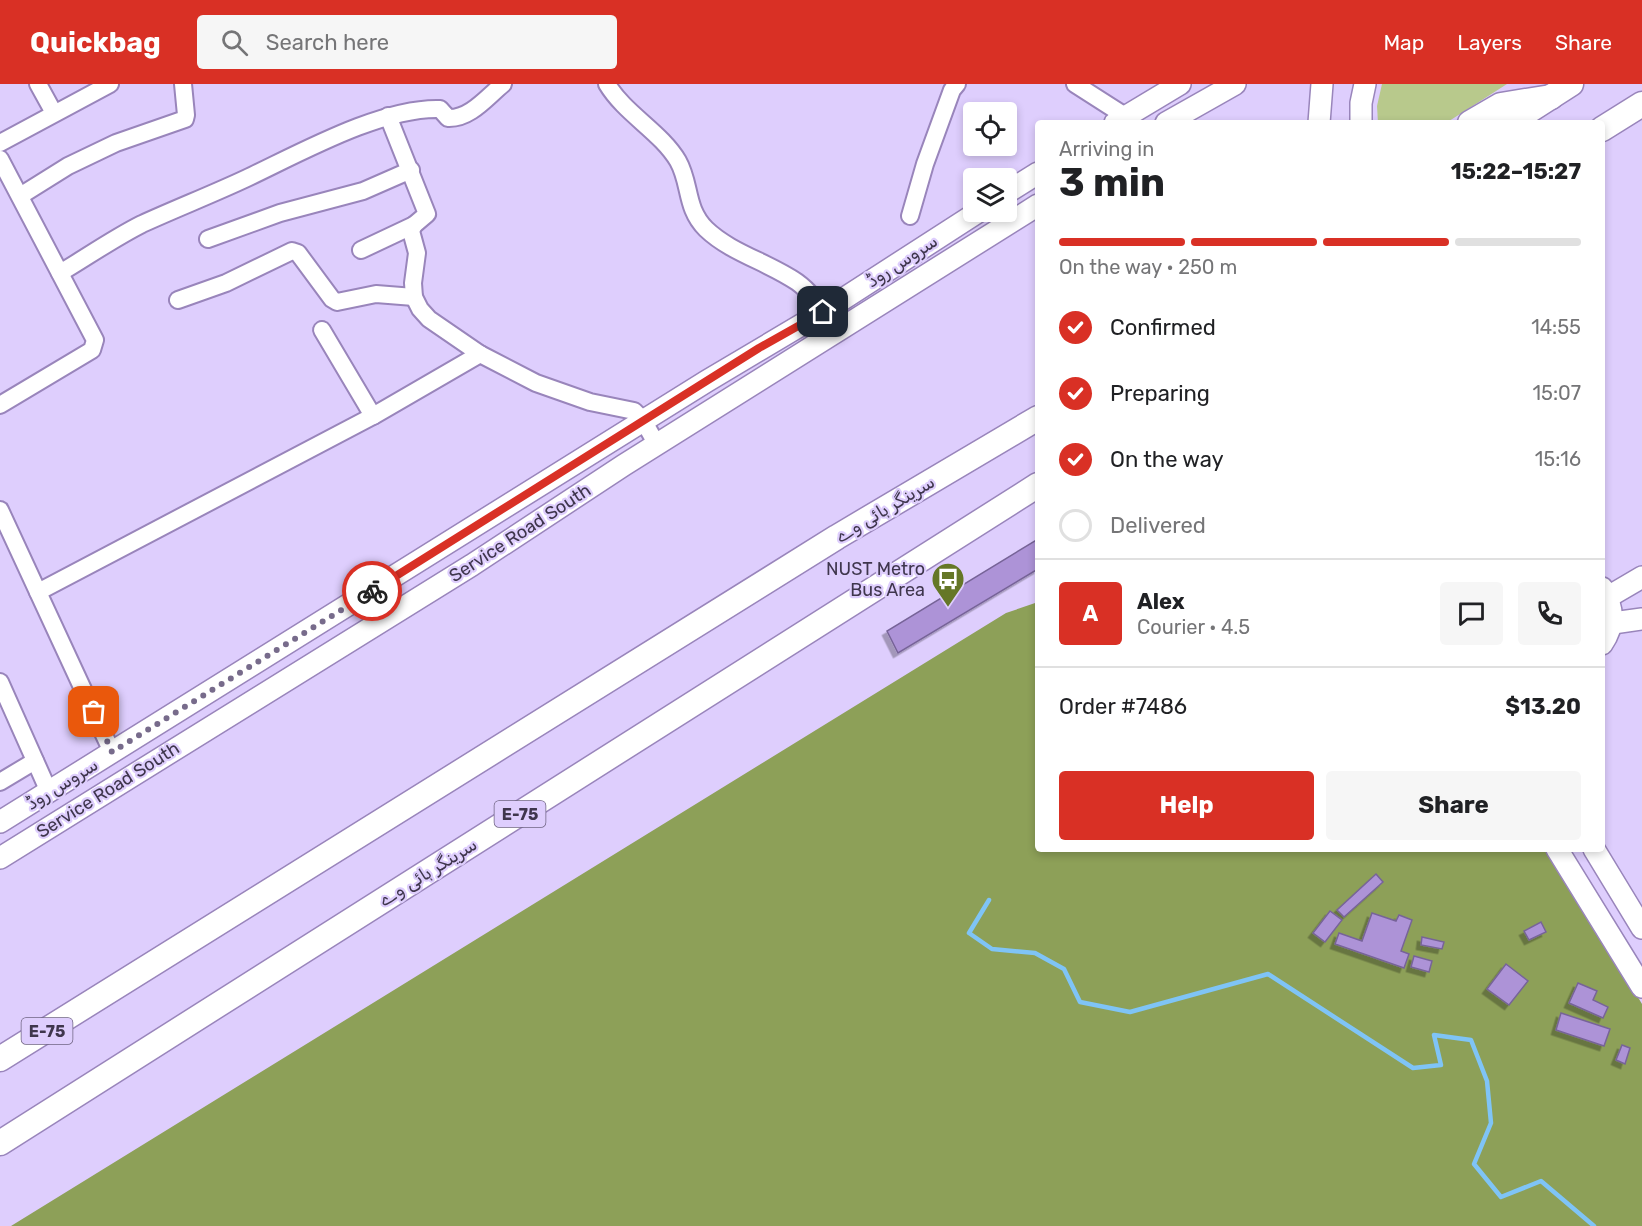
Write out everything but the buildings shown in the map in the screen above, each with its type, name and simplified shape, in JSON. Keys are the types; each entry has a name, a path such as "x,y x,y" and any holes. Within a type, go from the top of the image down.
{"highway":[{"path":"1515,120 1571,84"},
{"path":"1475,120 1501,105 1551,97"},
{"path":"1605,127 1642,104"},
{"name":"سرینگر ہائی وے","path":"0,1059 837,537 1035,420"},
{"name":"سرینگر ہائی وے","path":"0,1143 1035,487"}],"main road":[{"path":"1120,119 1180,84"},
{"path":"1171,120 1234,84"},
{"path":"1361,120 1365,84"},
{"path":"1319,87 1319,120"},
{"path":"1017,186 1035,175"},
{"name":"Service Road South","path":"0,858 472,565 724,402 1035,207"},
{"name":"سروس روڈ","path":"0,822 643,420 823,312 963,222"},
{"path":"707,381 724,402"},
{"path":"1642,577 1605,593 1607,622 1642,619"},
{"path":"1559,852 1642,987"},
{"path":"1596,852 1642,928"}],"street":[{"path":"38,84 54,113"},
{"path":"0,143 110,84"},
{"path":"20,196 68,165 116,143 185,119 183,84"},
{"path":"60,273 141,225 201,200 330,139 388,116 440,109 448,118 458,118 470,112 503,84"},
{"path":"626,84 611,91 670,150 681,169 691,208 705,228 731,247 784,273 799,283 810,293 838,331"},
{"path":"910,216 925,164 952,90 957,84"},
{"path":"1076,84 1120,119"},
{"path":"361,250 414,225 427,214 388,116"},
{"path":"0,159 95,340 94,347 0,405"},
{"path":"208,239 280,213 363,191 411,170"},
{"path":"414,225 411,235 417,254 413,283 414,297 420,309 429,319 480,354 536,383 590,402 634,411 643,420 657,445"},
{"path":"178,300 226,283 292,251 298,254 332,299 337,302 376,294 414,297"},
{"path":"322,330 373,416"},
{"path":"38,592 373,416 480,354"},
{"path":"0,510 112,752"},
{"path":"0,682 7,716 35,761 49,792"},
{"path":"0,782 35,761"}],"green space":[{"path":"1382,84 1507,84 1451,120 1378,120 1377,106"},
{"path":"1035,603 1035,852 1551,852 1642,1004 1642,1226 11,1226 1006,613"}],"waterway":[{"path":"989,900 969,933 992,949 1035,953 1064,969 1080,1002 1130,1012 1268,974 1413,1068 1441,1065 1434,1035 1471,1040 1487,1081 1491,1123 1474,1164 1501,1197 1541,1181 1594,1226"}],"way so far":[{"path":"94,712 112,752 372,591"}],"place":[{"name":"NUST Metro Bus Area","path":"948,608"}],"route":[{"path":"372,591 759,348 823,312"}]}
